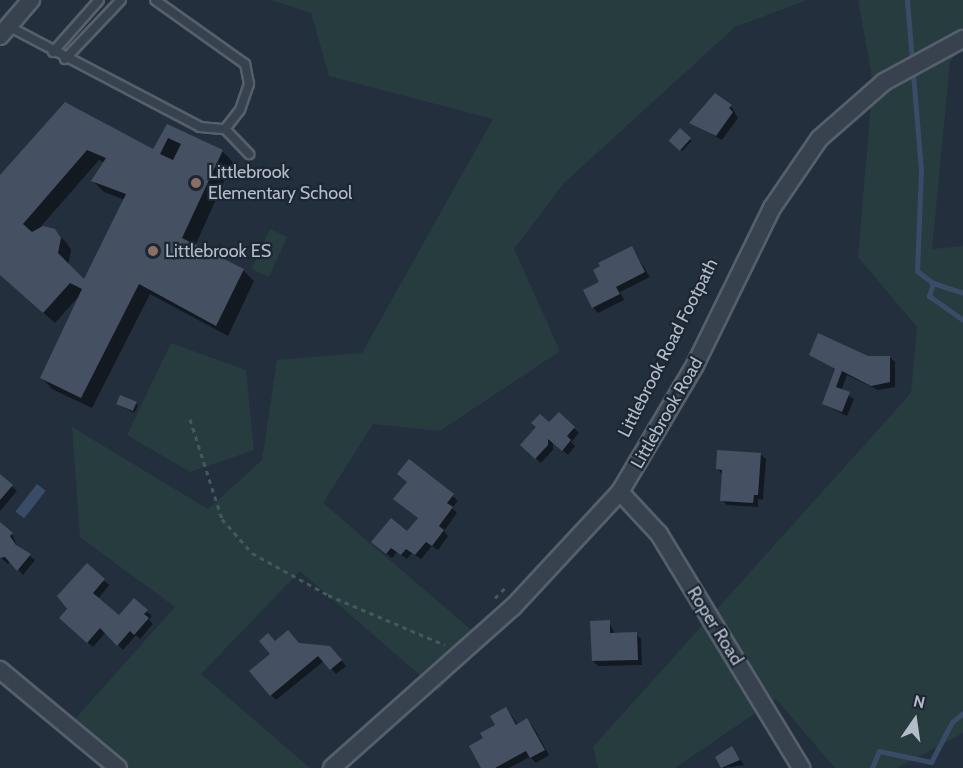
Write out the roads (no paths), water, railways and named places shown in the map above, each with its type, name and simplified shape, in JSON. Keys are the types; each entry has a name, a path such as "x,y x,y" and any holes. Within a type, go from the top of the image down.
{"street":[{"path":"4,31 31,0"},
{"name":"Littlebrook Road","path":"332,768 454,646 513,607 620,492 695,365 771,208 793,172 848,110 922,58 963,39"},
{"name":"Roper Road","path":"620,492 659,534 801,768"},
{"path":"0,670 118,768"}],"lane":[{"path":"53,52 99,0"},
{"path":"65,59 121,0"},
{"path":"155,0 245,64 249,84 240,110 225,129"},
{"path":"4,31 53,52 200,127 225,129 249,154"}],"water":[{"path":"37,484 46,491 24,518 15,512"}],"waterway":[{"path":"907,0 921,169 917,271 933,283 929,296 963,320"},
{"path":"933,283 963,293"},
{"path":"872,768 879,751 931,762 952,722 963,713"}],"place":[{"name":"Littlebrook Elementary School","path":"196,183"},
{"name":"Littlebrook ES","path":"153,251"}]}
